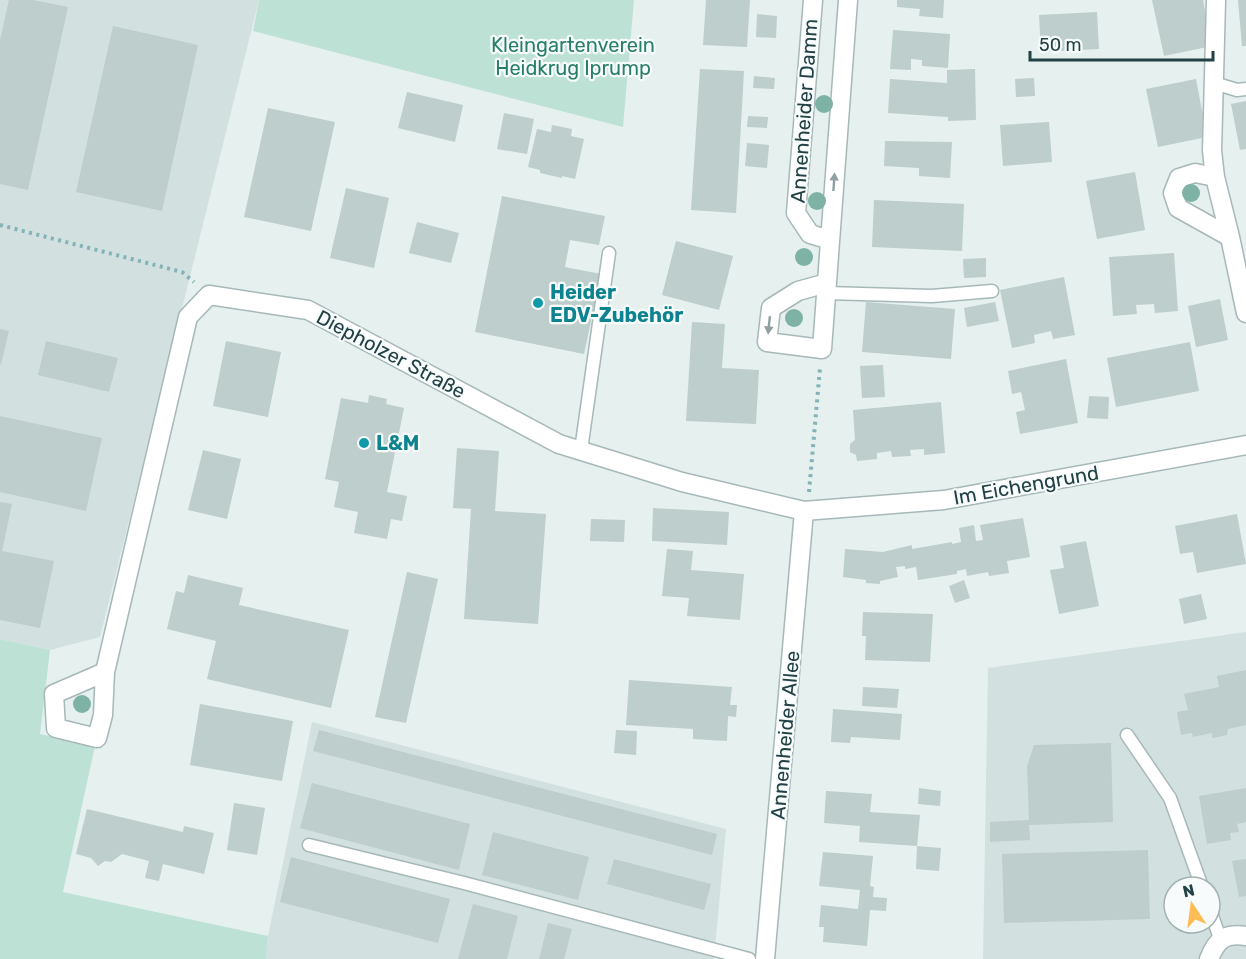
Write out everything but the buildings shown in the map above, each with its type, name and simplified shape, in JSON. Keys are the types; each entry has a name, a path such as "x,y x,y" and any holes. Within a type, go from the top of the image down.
{"street":[{"name":"Annenheider Damm","path":"813,0 796,213 810,234 830,240"},
{"name":"Annenheider Damm","path":"821,358 848,0"},
{"path":"1216,1 1212,151 1215,177 1246,313"},
{"path":"1215,177 1195,172 1179,178 1173,193 1178,208 1230,237"},
{"path":"821,358 767,342 771,308 798,291 826,288"},
{"path":"105,672 188,317 209,295"},
{"name":"Diepholzer Straße","path":"209,295 308,310 559,444 682,482 804,511"},
{"name":"Im Eichengrund","path":"804,511 944,500 1246,445"},
{"name":"Annenheider Allee","path":"765,959 804,511"},
{"path":"1209,959 1215,944 1221,940 1232,934 1246,936"}],"lane":[{"path":"1214,83 1237,90 1246,89"},
{"path":"581,450 609,253"},
{"path":"826,288 932,296 992,291"},
{"path":"1127,735 1170,798 1198,875"},
{"path":"309,845 464,883 749,959"},
{"path":"1219,935 1221,940"}],"path":[{"path":"0,225 182,272 209,295"},
{"path":"804,511 811,484 821,358"}],"shaded area":[{"path":"0,0 259,0 100,637 50,650 0,639"},
{"path":"1246,632 1246,959 983,959 988,668"},
{"path":"312,722 726,829 714,959 266,959 268,936"}],"green space":[{"name":"Kleingartenverein Heidkrug Iprump","path":"259,0 634,0 623,127 253,31"},
{"path":"0,639 50,650 40,734 95,746 63,892 268,936 266,959 0,959"}],"place":[{"name":"Heider EDV-Zubehör","path":"538,303"},
{"name":"L&M","path":"364,443"}]}
